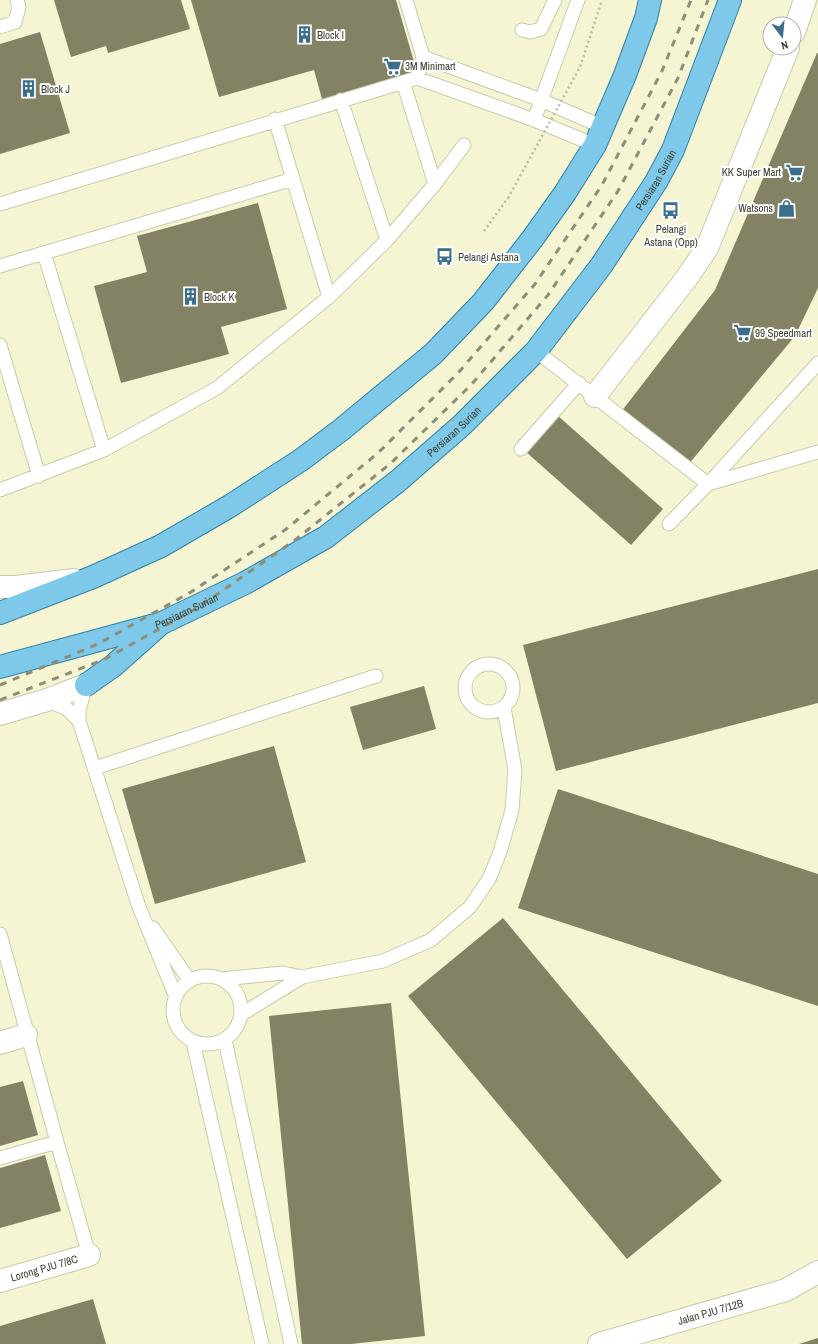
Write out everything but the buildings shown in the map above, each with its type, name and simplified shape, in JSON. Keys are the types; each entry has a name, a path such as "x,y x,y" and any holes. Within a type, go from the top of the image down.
{"main road":[{"path":"0,613 93,577 161,546 230,506 301,460 372,406 433,354 483,302 565,193 599,136 628,68 646,18 650,0"},
{"name":"Persiaran Surian","path":"0,667 162,623 245,583 326,537 398,481 462,425 536,351 601,266 656,182 673,150 730,0"},
{"path":"86,685 113,666 162,623"}],"street":[{"path":"800,16 805,0"},
{"path":"587,390 686,279 707,248 785,56"},
{"path":"0,587 57,583 93,577"},
{"path":"0,714 47,700 86,685"},
{"path":"0,1043 26,1036"},
{"name":"Lorong PJU 7/8C","path":"0,1281 89,1255"},
{"name":"Jalan PJU 7/12B","path":"599,1344 786,1290 818,1272"}],"lane":[{"path":"0,27 16,22 19,7 17,0"},
{"path":"406,0 423,57 417,78"},
{"path":"522,30 530,32 541,29 554,0 577,4 534,120"},
{"path":"423,57 541,100 599,136"},
{"path":"0,204 276,119 417,78 534,120 599,136"},
{"path":"403,82 435,184"},
{"path":"341,100 386,240"},
{"path":"276,119 329,297"},
{"path":"0,490 104,450 216,388 329,297 386,240 435,184 464,145"},
{"path":"0,266 293,179"},
{"path":"44,253 104,450"},
{"path":"0,345 39,476"},
{"path":"536,351 708,484"},
{"path":"669,524 708,484 818,363"},
{"path":"521,448 587,390"},
{"path":"708,484 818,452"},
{"path":"95,768 376,676"},
{"path":"86,685 79,710 79,721 138,907 176,996"},
{"path":"47,700 68,709 79,721"},
{"path":"242,1014 302,977 383,961 431,940 470,907 489,879 500,852 512,810 515,770 504,708"},
{"path":"138,907 190,981"},
{"path":"0,934 26,1036 89,1255"},
{"path":"221,979 283,973 302,977"},
{"path":"211,976 221,979 230,985 237,993 241,1003 242,1014 239,1024 233,1033 225,1040 214,1044 203,1045 193,1042 184,1036 177,1028 173,1017 173,1007 176,996 190,981 200,977 211,976"},
{"path":"225,1040 291,1344"},
{"path":"193,1042 262,1344"},
{"path":"0,1158 56,1142"}],"path":[{"path":"484,231 508,198 580,67 602,0"}],"railway":[{"path":"0,685 98,644 191,592 285,530 378,453 458,373 535,284 602,185 662,71 691,0"},
{"path":"0,700 105,659 199,607 295,540 390,464 471,385 548,295 618,191 678,78 708,0"}],"place":[{"name":"Block I","path":"304,35"},
{"name":"3M Minimart","path":"392,66"},
{"name":"Block J","path":"28,89"},
{"name":"KK Super Mart","path":"794,172"},
{"name":"Watsons","path":"786,208"},
{"name":"Pelangi Astana (Opp)","path":"671,211"},
{"name":"Pelangi Astana","path":"445,257"},
{"name":"Block K","path":"191,297"},
{"name":"99 Speedmart","path":"742,333"}]}
